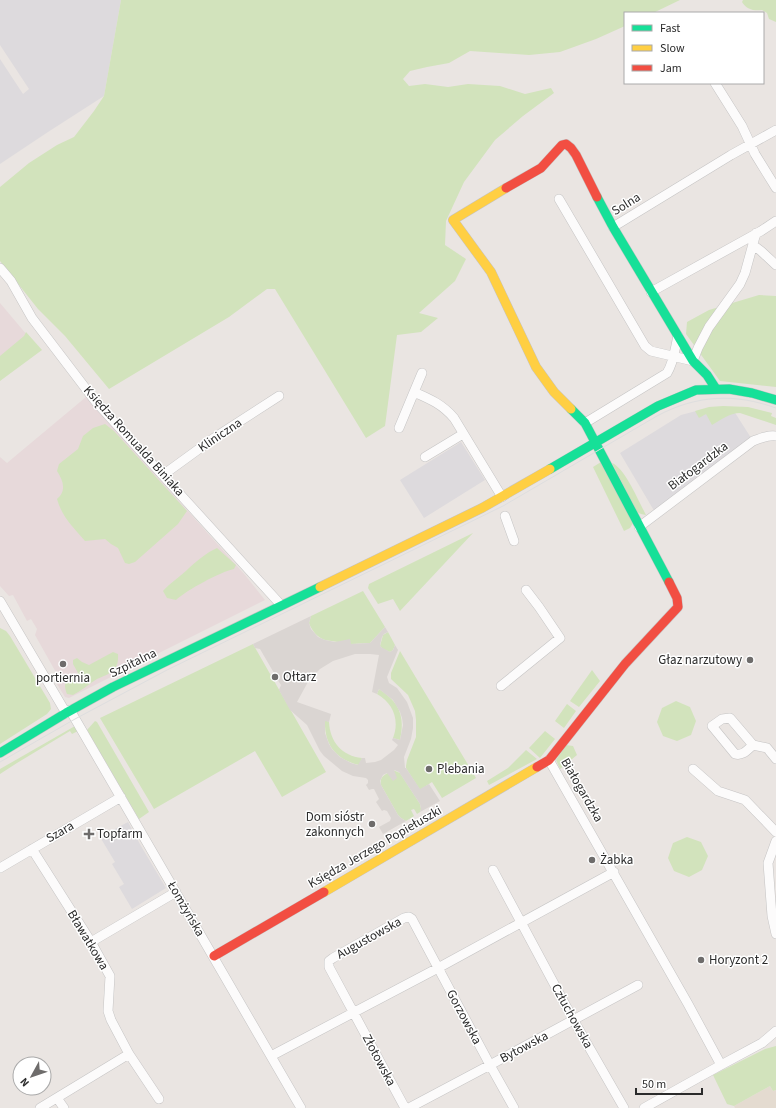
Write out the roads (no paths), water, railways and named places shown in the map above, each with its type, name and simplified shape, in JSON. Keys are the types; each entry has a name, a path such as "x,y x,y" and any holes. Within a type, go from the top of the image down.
{"street":[{"path":"716,84 742,126 776,188"},
{"name":"Solna","path":"716,389 707,375 693,361 613,227 731,155 776,130"},
{"name":"Białogardzka","path":"613,227 588,181 576,155 566,144 562,145 541,168 453,220 491,272 536,367 554,392 585,423 673,590 678,603 678,607 625,664 549,760 614,872 721,1065"},
{"path":"559,200 645,346 651,351 693,361 709,327 740,284 745,273 756,233"},
{"path":"651,292 776,221"},
{"path":"753,245 776,266"},
{"name":"Księdza Romualda Biniaka","path":"0,268 11,281 32,318 96,402 281,605"},
{"path":"585,423 667,373 674,357 678,336"},
{"path":"398,428 422,372"},
{"name":"Szpitalna","path":"0,753 68,711 113,687 386,555 502,497 670,400 696,390 716,389 740,390 776,400"},
{"path":"414,392 439,404 454,418 502,497"},
{"name":"Kliniczna","path":"163,475 214,438 279,396"},
{"path":"425,457 463,434"},
{"name":"Białogardzka","path":"639,527 753,441 765,437 776,436"},
{"path":"505,516 514,541"},
{"path":"501,686 560,638 526,590"},
{"name":"Łomżyńska","path":"0,601 121,797 301,1108"},
{"path":"753,745 743,754 735,754 712,726 722,719 730,718 753,745 767,748 776,759"},
{"name":"Księdza Jerzego Popiełuszki","path":"214,956 549,760"},
{"path":"693,769 718,790 745,800 776,832"},
{"name":"Szara","path":"0,868 121,797"},
{"path":"776,841 768,863 772,916 776,934"},
{"name":"Bławatkowa","path":"32,849 91,942 110,976 108,1011 110,1020 129,1054 159,1100"},
{"path":"493,870 521,923"},
{"path":"271,1056 438,968 614,872"},
{"path":"91,942 176,892"},
{"name":"Augustowska","path":"353,1012 329,967 329,961 404,918 409,916 412,919 438,968"},
{"name":"Człuchowska","path":"521,923 624,1108"},
{"name":"Gorzowska","path":"438,968 514,1108"},
{"name":"Bytowska","path":"409,1108 490,1066 638,985"},
{"name":"Złotowska","path":"353,1012 405,1108"},
{"path":"644,1108 762,1043 776,1031"},
{"path":"40,1108 129,1054"},
{"path":"57,1098 64,1108"}],"tram line":[{"path":"0,762 75,719 167,670 503,506 657,416 672,409 701,400 716,398 746,400 776,408"}],"place":[{"name":"Głaz narzutowy","path":"750,660"},
{"name":"portiernia","path":"63,664"},
{"name":"Ołtarz","path":"275,677"},
{"name":"Plebania","path":"429,769"},
{"name":"Dom sióstr zakonnych","path":"372,824"},
{"name":"Topfarm","path":"89,834"},
{"name":"Żabka","path":"592,860"},
{"name":"Horyzont 2","path":"701,960"}]}
